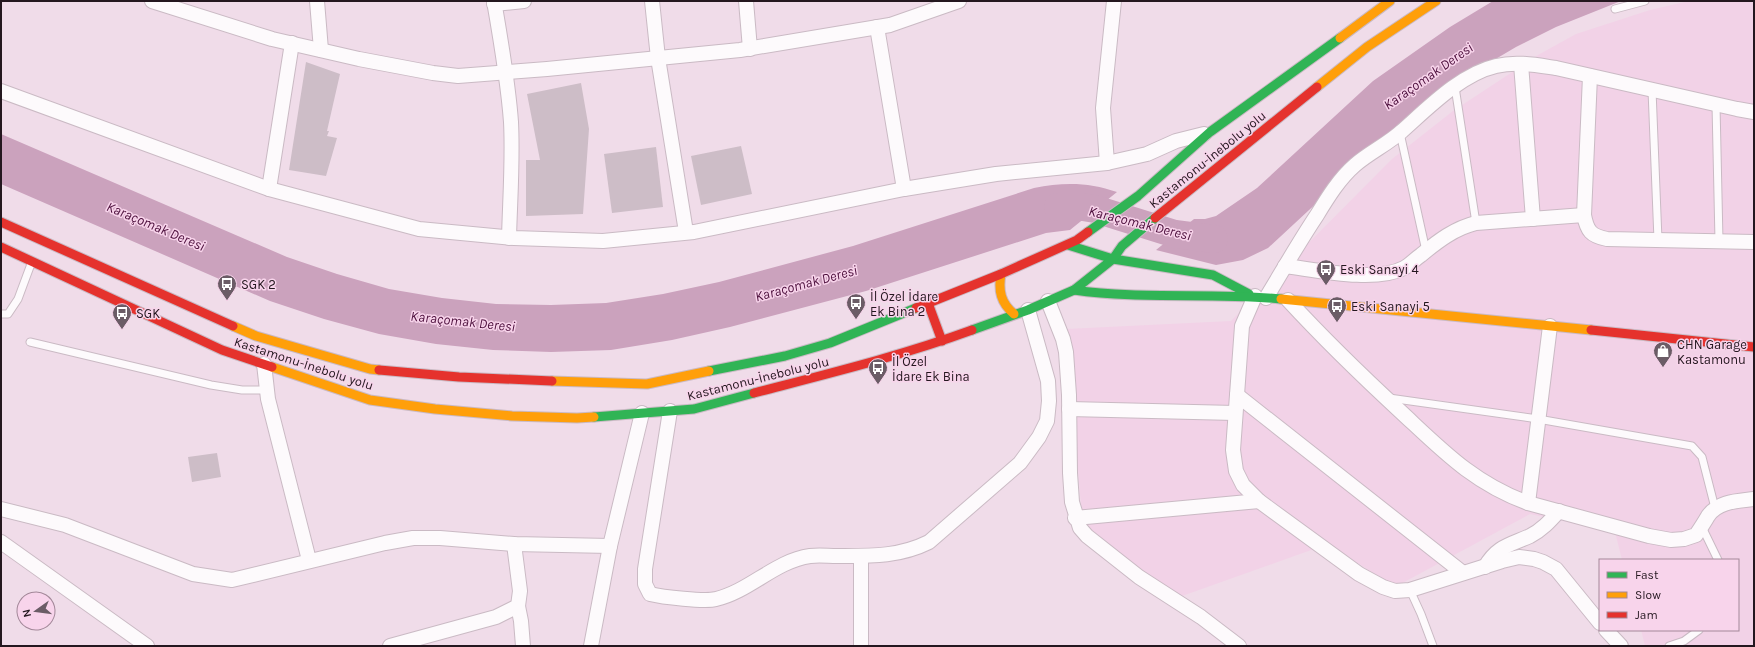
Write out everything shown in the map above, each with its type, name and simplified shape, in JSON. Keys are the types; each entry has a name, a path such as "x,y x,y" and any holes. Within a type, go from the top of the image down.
{"main road":[{"path":"1,222 256,336 370,369 459,377 647,384 785,356 830,343 1001,274 1068,245 1088,233 1138,196 1210,132 1377,5 1390,1"},
{"name":"Kastamonu-İnebolu yolu","path":"1,247 222,350 370,400 435,409 512,416 570,418 701,408 874,362 942,341 1028,310 1074,290 1113,260 1122,246 1171,204 1367,47 1436,1"},
{"path":"1068,245 1113,260 1213,275 1260,297"},
{"path":"1001,274 999,283 1001,298 1005,307 1014,314"},
{"path":"1074,290 1100,294 1260,297 1754,347"},
{"path":"928,303 942,341"}],"street":[{"path":"152,1 272,39 433,73 458,76 506,73 750,49 890,25 959,1"},
{"path":"317,1 321,50"},
{"path":"509,238 511,123 506,73 494,2 524,1"},
{"path":"652,1 658,58 686,232"},
{"path":"746,1 750,49"},
{"path":"1107,163 1103,108 1114,1"},
{"path":"1377,5 1387,34"},
{"path":"877,27 904,190"},
{"path":"268,189 292,43"},
{"path":"1521,64 1533,219"},
{"path":"1599,622 1556,570 1544,562 1518,557 1484,566 1410,590 1396,591 1383,587 1359,574 1259,501 1243,485 1236,471 1233,450 1242,326 1260,297 1285,266 1334,188 1355,165 1400,133 1430,106 1455,87 1483,70 1496,66 1521,64 1556,68 1716,105 1754,112"},
{"path":"1590,76 1584,215 1590,232 1597,237 1607,239 1754,242"},
{"path":"1,91 268,189 419,229 509,238 603,241 686,232 996,174 1107,163 1147,154 1176,141 1210,132"},
{"path":"1285,266 1353,274 1380,275 1404,268 1440,240 1463,226 1476,223 1584,215"},
{"path":"1288,300 1323,338 1464,469 1489,486 1508,496 1528,503 1649,536 1671,540 1696,536 1708,516 1715,508 1728,502 1754,498"},
{"path":"1048,301 1063,339 1066,352 1072,502 1075,518 1080,528 1087,536 1139,577 1201,617 1240,646"},
{"path":"670,411 645,569 645,584 650,594 716,599 744,588 788,562 810,556 880,556 915,549 929,542 1020,463 1040,437 1047,421 1049,401 1048,381 1028,310"},
{"path":"1528,503 1550,326"},
{"path":"264,364 271,410 309,560"},
{"path":"1237,395 1463,573"},
{"path":"1069,409 1235,413"},
{"path":"591,646 610,546 642,413"},
{"path":"1075,518 1259,501"},
{"path":"1,509 65,525 193,574 232,580 309,560 413,538 440,538 514,544 610,546"},
{"path":"1484,566 1499,550 1510,543 1531,536 1547,525 1559,511"},
{"path":"1,542 147,646"},
{"path":"514,544 520,591 518,606 523,646"},
{"path":"861,556 861,646"},
{"path":"390,646 496,617 518,606"},
{"path":"1607,631 1621,646"}],"lane":[{"path":"1614,9 1645,1"},
{"path":"1455,87 1476,223"},
{"path":"1652,90 1658,240"},
{"path":"1716,105 1719,241"},
{"path":"1400,133 1426,251"},
{"path":"1,314 8,314 18,299 32,262"},
{"path":"30,342 211,385 242,390 267,390"},
{"path":"1385,397 1538,419 1692,446 1702,457 1715,508"},
{"path":"1702,526 1718,559"},
{"path":"1410,590 1421,614 1432,646"},
{"path":"1669,646 1684,641 1698,631"}],"shaded area":[{"path":"1689,1 1754,1 1754,646 1645,646 1641,631 1739,631 1739,559 1622,559 1615,532 1530,514 1395,587 1328,544 1168,601 1137,584 1083,529 1066,329 1231,321 1392,159 1453,111 1538,55 1576,34 1650,10"}],"water":[{"path":"1493,1 1621,1 1556,27 1516,47 1477,70 1405,121 1268,248 1243,260 1216,265 1156,250 1194,219 1205,219 1216,216 1257,188 1373,81 1450,27"},
{"path":"1,134 287,257 337,274 389,289 442,298 496,304 551,305 606,303 663,294 719,282 853,246 1034,188 1076,184 1096,186 1117,192 1070,230 1046,233 866,291 730,327 672,340 611,350 551,352 493,350 436,344 379,334 324,319 270,301 1,184"}],"building":[{"path":"306,62 340,74 327,131 329,131 327,136 337,138 326,176 289,170"},
{"path":"581,83 589,129 583,214 526,216 526,160 540,160 527,94"},
{"path":"741,146 752,194 701,205 691,156"},
{"path":"656,147 663,207 612,213 604,154"},
{"path":"217,453 221,477 192,482 188,457"}],"waterway":[{"name":"Karaçomak Deresi","path":"1058,207 1083,207 1095,209 1175,234 1214,239"}],"traffic: fast":[{"path":"1088,232 1138,196 1210,132 1340,38"},
{"path":"972,330 1028,310 1074,290 1113,259 1122,246 1155,218"},
{"path":"1068,245 1113,259 1213,275 1249,294"},
{"path":"1074,290 1125,295 1229,296 1281,299"},
{"path":"709,371 785,356 830,343 916,308"},
{"path":"594,417 694,409 754,393"}],"traffic: slow":[{"path":"1340,38 1390,1"},
{"path":"1317,87 1367,47 1436,1"},
{"path":"1001,274 1000,291 1003,301 1014,314"},
{"path":"1281,299 1591,330"},
{"path":"233,326 256,336 370,369 379,370"},
{"path":"272,367 370,400 435,409 512,416 577,418 594,417"},
{"path":"552,381 647,384 709,371"}],"traffic: jam":[{"path":"1155,218 1317,87"},
{"path":"1,222 233,326"},
{"path":"916,308 1001,274 1077,240 1088,232"},
{"path":"1,247 222,350 272,367"},
{"path":"928,303 942,341"},
{"path":"754,393 836,372 972,330"},
{"path":"1591,330 1754,347"},
{"path":"379,370 459,377 552,381"}],"place":[{"name":"Eski Sanayi 4","path":"1326,286"},
{"name":"SGK 2","path":"227,301"},
{"name":"İl Özel İdare Ek Bina 2","path":"856,320"},
{"name":"Eski Sanayi 5","path":"1337,323"},
{"name":"SGK","path":"122,330"},
{"name":"CHN Garage Kastamonu","path":"1663,368"},
{"name":"İl Özel İdare Ek Bina","path":"878,385"}]}
